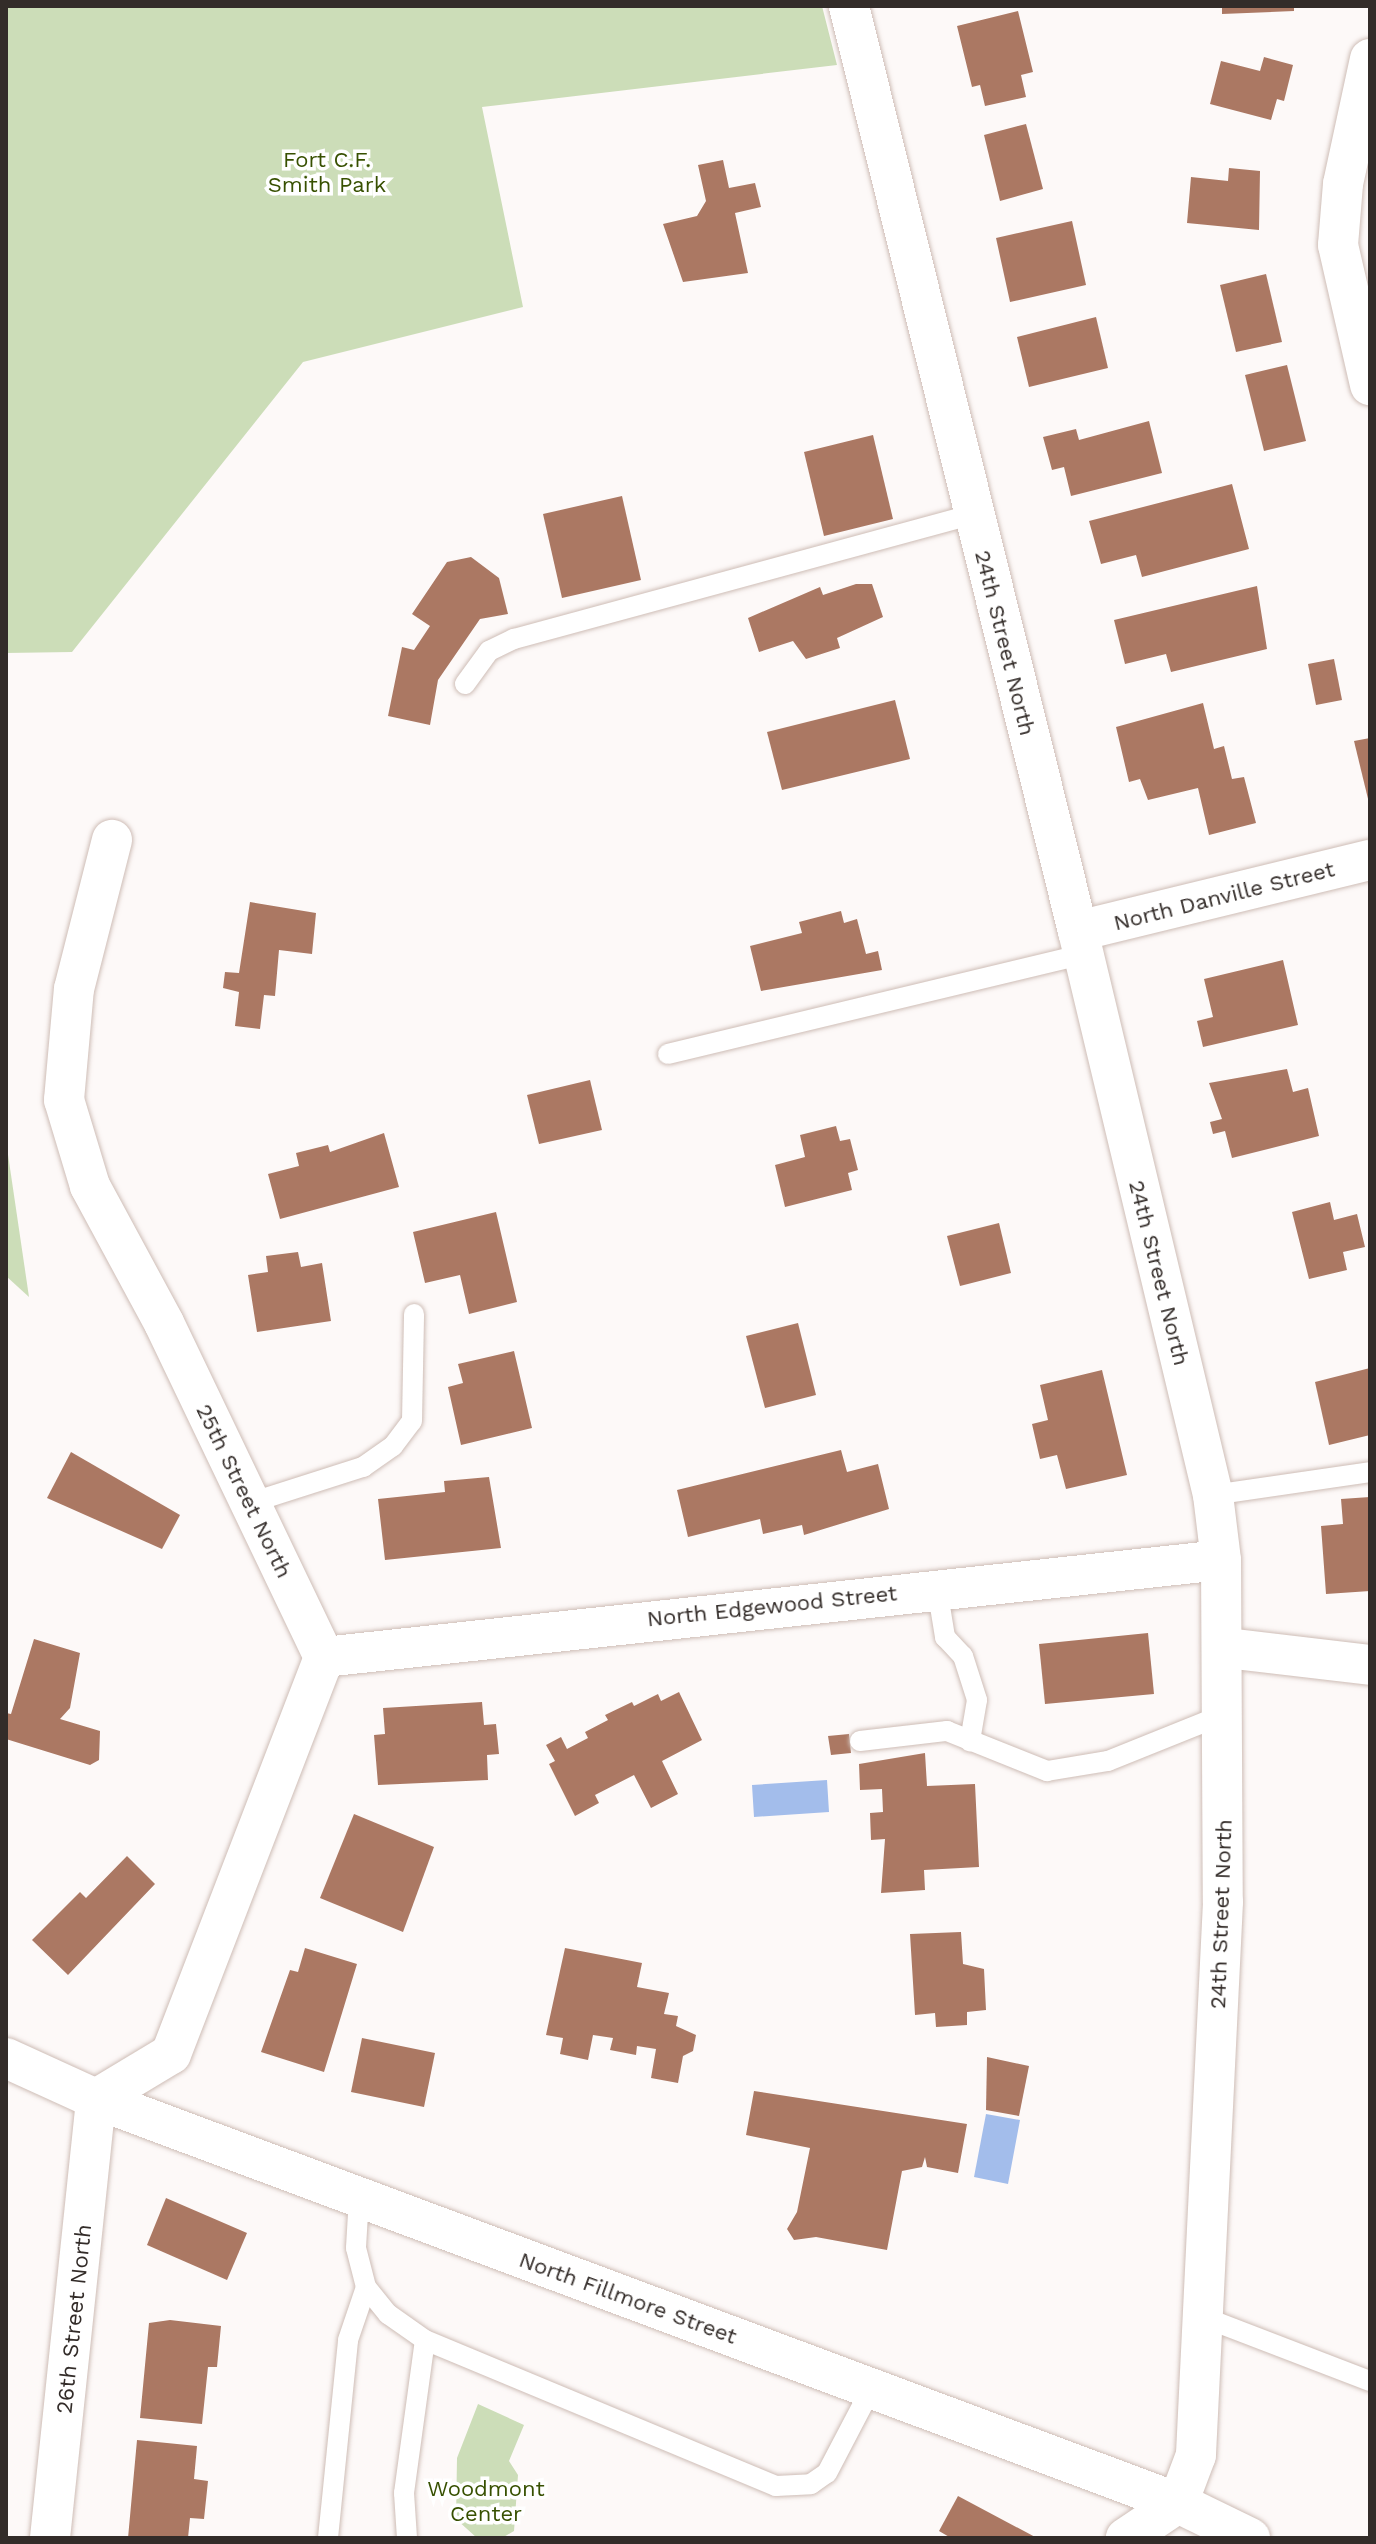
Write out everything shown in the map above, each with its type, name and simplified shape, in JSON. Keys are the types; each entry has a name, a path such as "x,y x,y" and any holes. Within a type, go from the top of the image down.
{"street":[{"name":"24th Street North","path":"849,6 1081,943 1213,1495 1221,1560 1226,1648 1223,1902 1196,2455 1178,2503"},
{"path":"1370,59 1343,184 1338,245 1370,385"},
{"name":"25th Street North","path":"112,840 74,989 64,1100 90,1186 324,1657"},
{"name":"North Danville Street","path":"1081,943 1370,860"},
{"name":"North Edgewood Street","path":"324,1657 937,1588 1221,1560"},
{"path":"1226,1648 1370,1665"},
{"path":"96,2099 171,2054 324,1657"},
{"name":"North Fillmore Street","path":"6,2058 96,2099 1178,2503 1250,2538"},
{"name":"26th Street North","path":"50,2538 96,2099"},
{"path":"1126,2538 1178,2503"}],"lane":[{"path":"465,684 489,651 514,639 973,514"},
{"path":"668,1054 1081,943"},
{"path":"250,1503 363,1467 393,1446 412,1421 414,1314"},
{"path":"1213,1495 1370,1472"},
{"path":"937,1588 945,1637 963,1656 977,1700 970,1741"},
{"path":"860,1741 947,1731 1047,1771 1108,1761 1225,1714"},
{"path":"359,2197 356,2248 366,2287 388,2314 425,2340 776,2486 811,2484 827,2473 871,2389"},
{"path":"328,2538 348,2340 366,2287"},
{"path":"1203,2317 1370,2381"},
{"path":"407,2538 404,2493 425,2340"}],"green space":[{"name":"Fort C.F. Smith Park","path":"6,6 822,6 837,65 482,107 523,307 303,362 72,652 6,653"},
{"path":"6,1141 29,1297 6,1276"},
{"name":"Woodmont Center","path":"478,2404 524,2425 509,2461 518,2475 514,2531 502,2538 477,2538 456,2519 457,2458"}],"water":[{"path":"827,1780 829,1812 754,1817 752,1785"},
{"path":"986,2114 1020,2120 1008,2184 974,2177"}],"building":[{"path":"1222,6 1294,6 1294,11 1222,14"},
{"path":"1018,11 1033,72 1021,75 1026,97 985,106 980,85 972,87 957,26"},
{"path":"1264,57 1293,65 1284,101 1277,99 1271,120 1210,104 1221,61 1260,71"},
{"path":"1026,124 1043,189 1000,201 984,135"},
{"path":"723,160 729,188 755,183 761,207 735,213 748,273 683,282 663,224 697,216 706,201 698,165"},
{"path":"1229,168 1260,171 1259,230 1187,223 1191,177 1228,181"},
{"path":"1072,221 1086,285 1010,302 996,238"},
{"path":"1266,274 1282,342 1236,352 1220,285"},
{"path":"1096,317 1108,368 1029,387 1017,337"},
{"path":"1287,365 1306,441 1264,451 1245,375"},
{"path":"1149,421 1162,473 1071,496 1064,467 1052,470 1043,437 1076,429 1079,440"},
{"path":"873,435 893,519 824,536 804,452"},
{"path":"1232,484 1249,549 1142,577 1136,555 1101,564 1089,521"},
{"path":"622,496 641,580 562,598 543,514"},
{"path":"471,557 499,578 508,614 480,619 438,680 430,725 388,716 402,647 414,650 430,626 412,614 447,562"},
{"path":"856,584 872,584 883,617 837,638 840,648 806,659 793,641 759,652 748,618 820,587 823,595"},
{"path":"1257,586 1267,649 1171,672 1166,654 1125,664 1114,620"},
{"path":"1334,659 1342,700 1316,705 1308,664"},
{"path":"895,700 910,759 782,790 767,732"},
{"path":"1203,703 1214,749 1224,746 1232,779 1244,777 1256,823 1209,835 1198,788 1148,800 1140,779 1129,782 1116,727"},
{"path":"1370,738 1370,802 1369,803 1354,741"},
{"path":"250,902 316,913 312,954 279,950 275,996 264,995 260,1029 235,1026 239,992 223,988 225,972 239,973"},
{"path":"841,911 844,923 857,919 866,954 878,951 882,970 761,991 750,946 802,933 799,922"},
{"path":"1283,960 1298,1025 1203,1047 1197,1021 1213,1017 1204,979"},
{"path":"1287,1069 1293,1092 1308,1088 1319,1136 1232,1158 1225,1131 1213,1134 1210,1122 1222,1119 1209,1083"},
{"path":"590,1080 602,1130 539,1144 527,1095"},
{"path":"836,1126 840,1141 850,1139 858,1170 848,1173 852,1190 785,1207 775,1165 805,1157 800,1135"},
{"path":"384,1133 399,1187 280,1219 268,1174 299,1166 296,1153 328,1145 330,1152"},
{"path":"1330,1202 1334,1220 1357,1214 1365,1247 1343,1252 1347,1270 1309,1279 1292,1212"},
{"path":"496,1212 517,1302 469,1314 460,1275 425,1283 413,1232"},
{"path":"999,1223 1011,1273 960,1286 947,1236"},
{"path":"298,1252 301,1267 322,1263 331,1321 257,1332 248,1275 268,1272 266,1256"},
{"path":"798,1323 816,1395 765,1408 746,1336"},
{"path":"514,1351 532,1428 461,1445 448,1387 463,1383 458,1364"},
{"path":"1370,1368 1370,1435 1329,1445 1315,1382"},
{"path":"1102,1370 1127,1475 1066,1489 1057,1455 1040,1459 1032,1424 1048,1420 1040,1385"},
{"path":"841,1450 847,1472 878,1464 889,1509 804,1535 802,1525 763,1534 760,1519 688,1537 677,1490"},
{"path":"71,1452 180,1515 162,1549 47,1498"},
{"path":"489,1477 501,1548 385,1560 378,1499 445,1492 444,1481"},
{"path":"1370,1497 1370,1591 1326,1594 1321,1526 1343,1524 1341,1499"},
{"path":"1148,1633 1154,1694 1045,1704 1039,1644"},
{"path":"34,1639 80,1653 70,1708 60,1719 100,1731 99,1760 90,1765 6,1739 6,1713 11,1714"},
{"path":"679,1692 702,1740 662,1761 678,1794 651,1808 634,1775 595,1795 599,1803 575,1816 549,1764 555,1761 546,1745 561,1737 567,1749 588,1738 585,1732 608,1720 605,1715 632,1702 634,1706 658,1694 661,1701"},
{"path":"482,1702 484,1725 496,1724 499,1754 487,1755 488,1780 378,1785 374,1735 385,1734 383,1708"},
{"path":"849,1734 851,1753 831,1755 828,1736"},
{"path":"925,1753 927,1786 975,1784 979,1867 924,1870 925,1890 881,1893 885,1839 871,1840 870,1813 883,1812 882,1789 860,1790 859,1764"},
{"path":"354,1814 434,1847 403,1932 320,1898"},
{"path":"127,1856 155,1884 68,1975 32,1940 80,1892 86,1898"},
{"path":"961,1932 963,1964 984,1969 986,2010 967,2012 967,2025 936,2027 935,2013 915,2015 910,1934"},
{"path":"305,1948 357,1964 324,2072 261,2052 290,1970 298,1972"},
{"path":"565,1948 642,1963 637,1987 669,1993 664,2014 678,2016 676,2026 696,2035 693,2051 683,2056 678,2083 651,2078 656,2049 637,2046 636,2055 610,2050 613,2038 593,2035 588,2060 560,2054 563,2038 546,2035"},
{"path":"362,2038 435,2053 424,2107 351,2092"},
{"path":"987,2057 1029,2066 1019,2116 986,2110"},
{"path":"754,2091 967,2124 958,2173 927,2167 925,2157 922,2167 902,2171 887,2250 816,2237 794,2240 787,2229 797,2212 810,2148 746,2135"},
{"path":"166,2198 247,2233 227,2280 147,2245"},
{"path":"170,2320 221,2326 217,2367 208,2367 202,2424 140,2418 149,2323"},
{"path":"137,2440 197,2446 194,2479 208,2481 204,2519 190,2518 188,2538 128,2538"},
{"path":"958,2496 1037,2538 951,2538 939,2531"}]}
